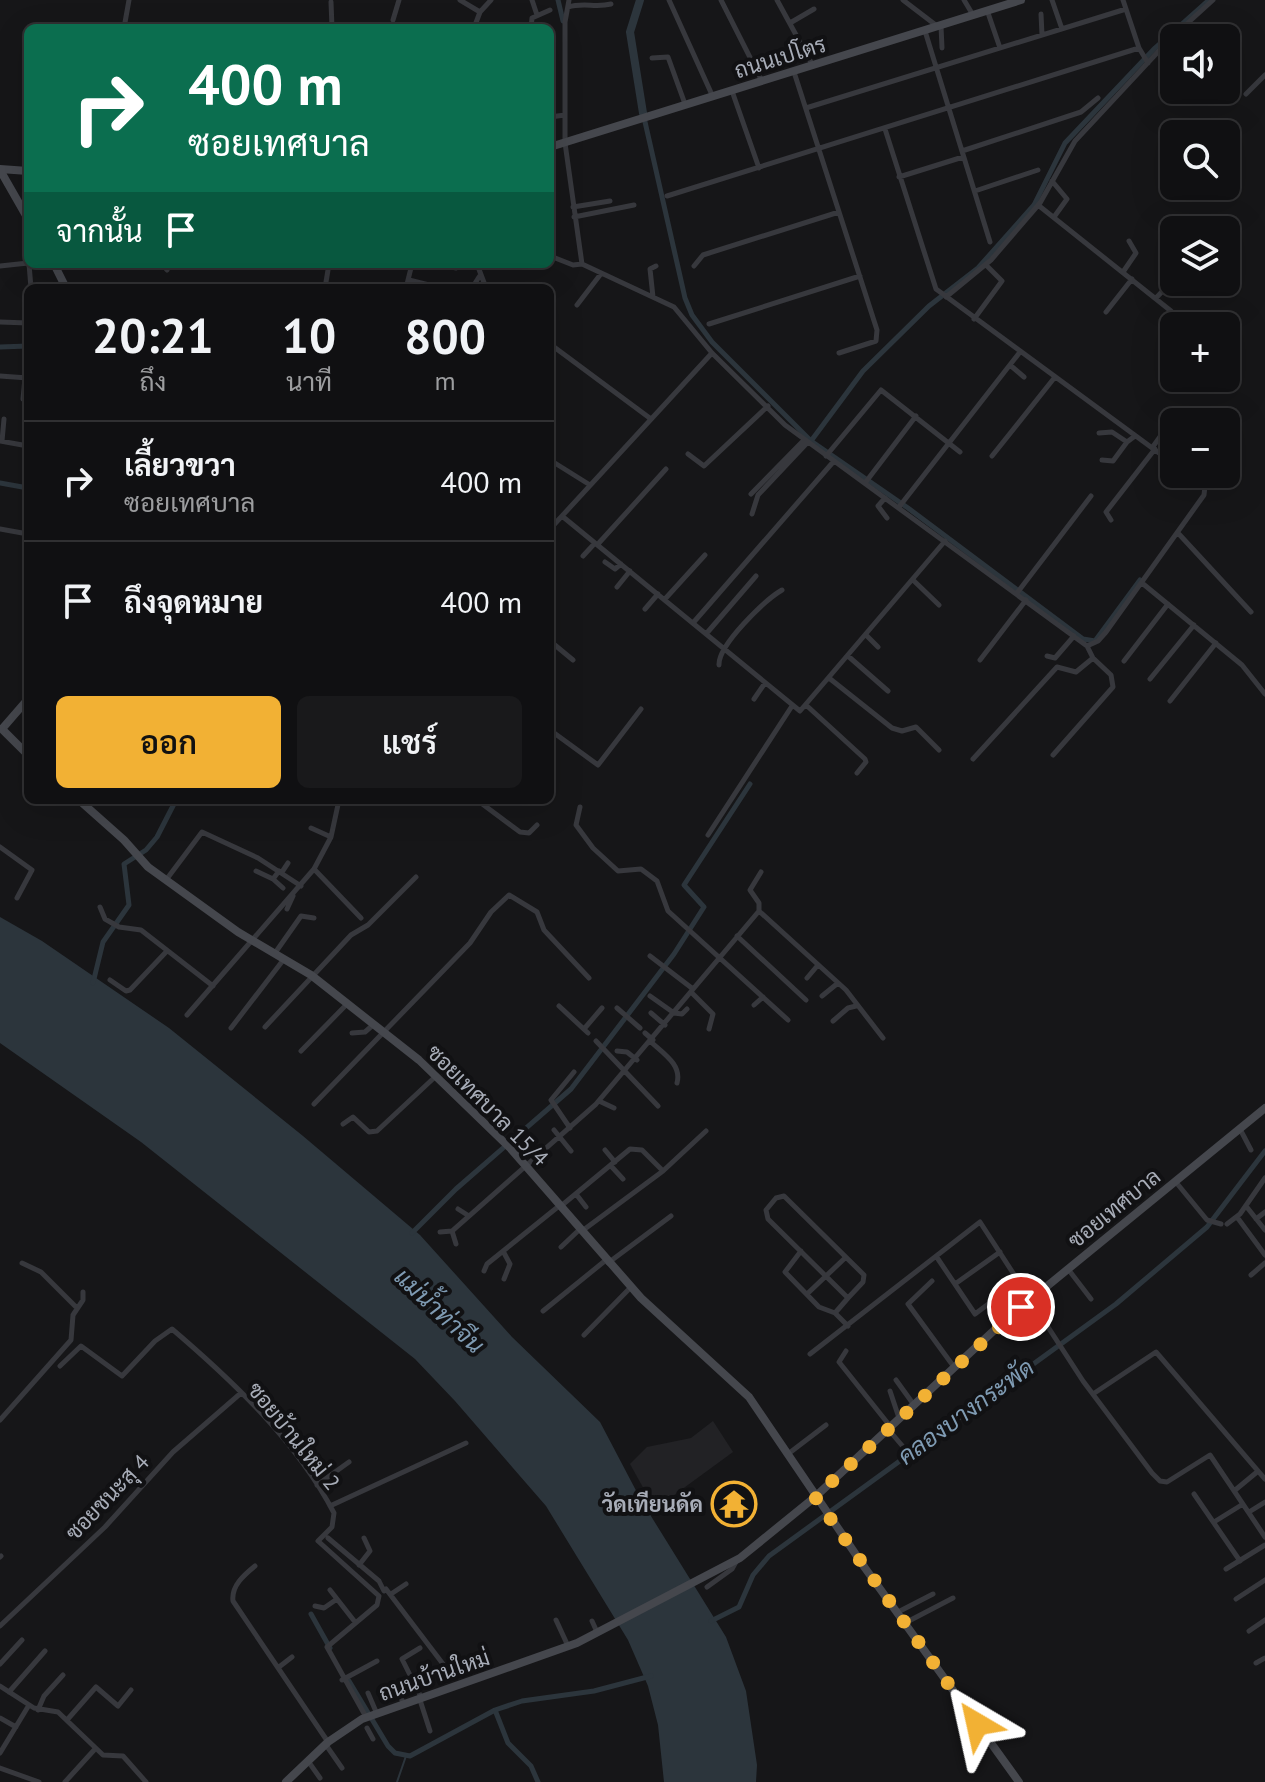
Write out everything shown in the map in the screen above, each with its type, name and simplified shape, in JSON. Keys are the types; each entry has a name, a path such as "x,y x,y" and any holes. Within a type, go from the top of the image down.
{"street":[{"path":"125,24 129,0"},
{"path":"393,20 399,0"},
{"path":"460,0 480,12"},
{"path":"476,24 480,12 491,0"},
{"path":"532,0 537,15"},
{"path":"669,0 713,97"},
{"path":"721,0 762,82"},
{"path":"777,0 813,66"},
{"path":"903,0 939,26 942,48"},
{"path":"964,0 973,15"},
{"name":"ถนนเปโตร","path":"554,146 1019,0"},
{"path":"1052,0 1062,29"},
{"path":"1123,0 1145,60"},
{"path":"944,296 986,265 1038,205 1075,141 1145,60 1213,0"},
{"path":"331,2 332,24"},
{"path":"582,264 565,143 569,3 584,3 596,8 611,4"},
{"path":"992,6 1000,48"},
{"path":"790,23 814,9"},
{"path":"806,108 1126,9"},
{"path":"531,24 532,18 550,10"},
{"path":"1041,14 1042,35"},
{"path":"925,31 990,242"},
{"path":"929,44 942,39"},
{"path":"667,196 1139,48"},
{"path":"652,58 669,59 685,105"},
{"path":"794,72 877,338 871,345 839,353"},
{"path":"1246,94 1265,75"},
{"path":"732,91 759,168"},
{"path":"899,177 1081,112 1098,98"},
{"path":"554,116 565,115"},
{"path":"885,129 936,289 1160,454"},
{"path":"0,170 23,171"},
{"path":"0,170 24,212"},
{"path":"975,191 1038,170"},
{"path":"11,188 23,171"},
{"path":"1052,181 1067,198 1054,217"},
{"path":"573,207 610,201"},
{"path":"574,217 634,205"},
{"path":"1038,205 1171,311"},
{"path":"694,266 703,255 839,212"},
{"path":"1123,272 1136,253 1129,241"},
{"path":"554,258 573,265 582,264 674,307 712,353 805,441 829,453 834,461 867,480 945,541 1019,591 1026,600 1087,646 1093,658 1111,675 1113,687 1053,755"},
{"path":"0,266 24,264"},
{"path":"974,319 1002,281 986,265"},
{"path":"653,297 650,269 656,266"},
{"path":"408,284 411,268"},
{"path":"478,268 483,284"},
{"path":"577,305 600,275"},
{"path":"709,324 860,276"},
{"path":"475,284 479,277"},
{"path":"1106,312 1132,279"},
{"path":"409,280 425,284"},
{"path":"1156,298 1160,294"},
{"path":"0,322 24,323"},
{"path":"554,347 651,419"},
{"path":"899,507 1020,352"},
{"path":"554,525 712,353"},
{"path":"1010,365 1024,377"},
{"path":"0,376 24,378"},
{"path":"992,456 1055,377"},
{"path":"829,453 880,390 960,452"},
{"path":"23,399 24,392"},
{"path":"688,454 704,466 768,406"},
{"path":"867,480 916,416"},
{"path":"4,419 1,441 24,445"},
{"path":"1099,433 1112,432 1127,442"},
{"path":"1102,460 1113,461 1135,436"},
{"path":"1111,520 1106,512 1160,438"},
{"path":"751,494 805,441"},
{"path":"752,514 758,495 805,441"},
{"path":"693,623 834,461"},
{"path":"554,462 590,485"},
{"path":"583,556 666,469"},
{"path":"1087,646 1098,641 1142,583 1206,492 1205,488"},
{"path":"1019,591 1091,496"},
{"path":"885,497 878,506 887,518"},
{"path":"562,516 796,708"},
{"path":"0,529 24,533"},
{"path":"1178,533 1251,612"},
{"path":"708,835 796,708 806,705 945,541"},
{"path":"665,599 705,555"},
{"path":"605,562 615,569 621,564"},
{"path":"617,587 630,571"},
{"path":"706,634 756,576"},
{"path":"913,580 939,605"},
{"path":"1142,583 1242,665 1265,694"},
{"path":"719,665 723,648 765,603 782,590"},
{"path":"645,609 658,594"},
{"path":"980,660 1026,600"},
{"path":"1124,661 1168,604"},
{"path":"1150,679 1194,625"},
{"path":"866,635 878,647"},
{"path":"1047,656 1055,658 1074,636"},
{"path":"1170,701 1216,643"},
{"path":"554,644 573,660"},
{"path":"848,656 888,691"},
{"path":"973,759 1057,667 1076,672 1093,658"},
{"path":"829,678 892,728 902,731 916,727 939,750"},
{"path":"754,699 765,683"},
{"path":"24,704 1,731 24,751"},
{"path":"806,705 865,759 857,773"},
{"path":"554,733 598,765 641,709"},
{"name":"ซอยเทศบาล 15/4","path":"83,804 166,880 251,944 275,953 311,975 383,1031 437,1075 504,1141 607,1262 742,1390 1019,1782"},
{"path":"187,1015 314,869 331,837 338,804"},
{"path":"482,804 520,832 529,833 537,825"},
{"path":"580,807 576,825 593,848 618,871 630,873 641,869 650,875 661,886 666,909 788,1020"},
{"path":"311,828 331,837"},
{"path":"166,880 202,832 301,886"},
{"path":"0,847 30,865 32,870 17,898"},
{"path":"273,879 288,863"},
{"path":"314,869 361,918"},
{"path":"256,871 283,888"},
{"path":"440,1232 452,1231 559,1138 626,1073 759,911 759,903 750,890 761,872"},
{"path":"265,1027 311,975 416,877"},
{"path":"314,1104 470,943 491,912 509,895 537,912 544,930 589,978"},
{"path":"287,909 294,901 293,896"},
{"path":"100,907 105,919 119,927 141,930 213,986"},
{"path":"759,911 838,983 883,1038"},
{"path":"275,953 301,916 314,918"},
{"path":"737,936 806,1000"},
{"path":"251,944 257,954"},
{"path":"110,980 126,991 130,990 166,952"},
{"path":"650,956 692,990 713,1014 709,1029"},
{"path":"231,1028 284,959"},
{"path":"807,978 818,965"},
{"path":"822,996 838,983"},
{"path":"650,996 674,1013 682,1014 687,1009"},
{"path":"754,1005 763,997"},
{"path":"301,1051 347,1004"},
{"path":"559,1006 586,1031 602,1008"},
{"path":"833,1021 848,1008 856,1006"},
{"path":"621,1013 674,1063 679,1074 677,1083"},
{"path":"651,1013 665,1025"},
{"path":"352,1033 365,1032 374,1024"},
{"path":"599,1044 658,1106"},
{"path":"617,1051 627,1052 637,1060"},
{"path":"570,1128 553,1105 555,1093 574,1072"},
{"path":"343,1124 353,1117 369,1132 377,1131 437,1075"},
{"path":"599,1101 614,1108"},
{"name":"ซอยเทศบาล","path":"608,1627 737,1560 815,1497 1021,1307 1265,1108"},
{"path":"1239,1128 1251,1150"},
{"path":"554,1130 571,1151"},
{"path":"561,1247 663,1171 706,1131"},
{"path":"484,1271 487,1264 630,1149 637,1148 663,1171"},
{"path":"605,1150 623,1179"},
{"path":"1175,1181 1209,1222 1224,1224 1237,1217 1265,1178"},
{"path":"576,1194 586,1207"},
{"path":"835,1313 848,1298 864,1278 784,1196 776,1198 765,1212 848,1298"},
{"path":"1246,1206 1265,1230"},
{"path":"458,1209 469,1216"},
{"path":"1256,1219 1265,1212"},
{"path":"543,1311 671,1216"},
{"path":"1237,1217 1265,1255"},
{"path":"810,1354 980,1222 1093,1394 1160,1481 1176,1478 1209,1455 1265,1537"},
{"path":"452,1231 456,1244"},
{"path":"503,1251 510,1264 504,1279"},
{"path":"801,1251 784,1271 825,1312 835,1313 848,1326"},
{"path":"955,1284 1000,1252"},
{"path":"936,1256 977,1314 1019,1281"},
{"path":"807,1294 845,1258"},
{"path":"22,1263 41,1272 77,1308"},
{"path":"1251,1275 1265,1263"},
{"path":"1067,1268 1091,1299"},
{"path":"932,1281 908,1304 954,1367"},
{"path":"584,1335 631,1287"},
{"path":"0,1420 71,1340 72,1319 83,1300 83,1292"},
{"path":"1021,1307 1031,1319 1041,1315"},
{"name":"ซอยบ้านใหม่ 2","path":"60,1366 78,1347 84,1347 112,1372 122,1376 170,1329 241,1393 283,1439 317,1485 335,1520 318,1541 352,1568 380,1599"},
{"path":"846,1351 839,1362 905,1449"},
{"path":"1093,1394 1156,1352 1265,1479"},
{"path":"896,1380 914,1405"},
{"path":"890,1391 899,1418"},
{"name":"ซอยชนะสุ 4","path":"2,1622 105,1527 173,1452 241,1393"},
{"path":"787,1455 826,1425"},
{"path":"330,1506 466,1443"},
{"path":"317,1485 349,1462"},
{"path":"1234,1491 1257,1472"},
{"path":"1194,1494 1240,1561"},
{"path":"1249,1512 1265,1502"},
{"path":"1214,1522 1243,1504"},
{"path":"328,1538 388,1591 443,1664"},
{"path":"359,1565 370,1551 364,1538"},
{"path":"1226,1569 1265,1545"},
{"path":"707,1587 732,1569 737,1560"},
{"path":"255,1566 241,1578 232,1597 342,1768"},
{"path":"1236,1599 1265,1580"},
{"path":"373,1739 327,1647 388,1591 406,1584"},
{"path":"330,1590 355,1622"},
{"path":"897,1613 933,1594"},
{"path":"904,1623 953,1598"},
{"path":"315,1606 324,1608 337,1599"},
{"path":"556,1620 568,1646"},
{"path":"1249,1631 1265,1620"},
{"path":"592,1621 597,1633"},
{"name":"ถนนบ้านใหม่","path":"291,1780 327,1743 377,1714 568,1646 608,1627"},
{"path":"0,1664 22,1640"},
{"path":"420,1648 402,1659 421,1699 430,1731"},
{"path":"9,1692 45,1651"},
{"path":"279,1667 292,1657"},
{"path":"1256,1663 1265,1658"},
{"path":"342,1680 377,1661"},
{"path":"38,1710 44,1696 63,1675"},
{"path":"0,1686 38,1710 55,1710 105,1756 123,1756 146,1782"},
{"path":"67,1720 96,1687 118,1706 131,1690"},
{"path":"397,1688 404,1705"},
{"path":"368,1693 377,1714"},
{"path":"1,1748 29,1705"},
{"path":"0,1718 16,1727"},
{"path":"65,1782 95,1749"},
{"path":"308,1761 320,1778"},
{"path":"0,1768 39,1782"}],"shaded area":[{"path":"713,1421 733,1452 655,1509 630,1464 647,1447 691,1438"}],"water":[{"name":"แม่น้ำท่าจีน","path":"0,917 42,941 169,1028 303,1136 420,1235 512,1337 600,1422 641,1500 726,1637 746,1691 757,1765 756,1782 664,1782 658,1725 648,1686 628,1640 546,1506 455,1401 415,1359 141,1142 0,1043"}],"waterway":[{"path":"558,0 563,21"},
{"path":"640,0 630,32 643,113"},
{"path":"811,441 863,371 929,306 978,268 1034,205 1065,143 1155,48 1209,0"},
{"path":"643,113 685,298 692,315 712,342 811,441 908,508 1083,639 1095,641 1140,580"},
{"path":"0,347 24,346"},
{"path":"0,483 24,487"},
{"path":"412,1233 456,1189 571,1089 674,954 704,907 684,885 750,784"},
{"path":"93,983 103,942 129,905 124,864 146,850 157,837 174,804"},
{"name":"คลองบางกระพัด","path":"711,1621 739,1607 753,1575 769,1556 1116,1304 1207,1227 1265,1151"},
{"path":"311,1614 330,1648"},
{"path":"349,1681 388,1746 395,1753 410,1756 495,1710 522,1701 594,1691 651,1676"},
{"path":"495,1710 508,1743 531,1766 538,1782"},
{"path":"397,1782 406,1756"}],"place":[{"name":"วัดเทียนดัด","path":"734,1504"}],"route":[{"path":"977,1724 815,1497 1021,1307"}]}
